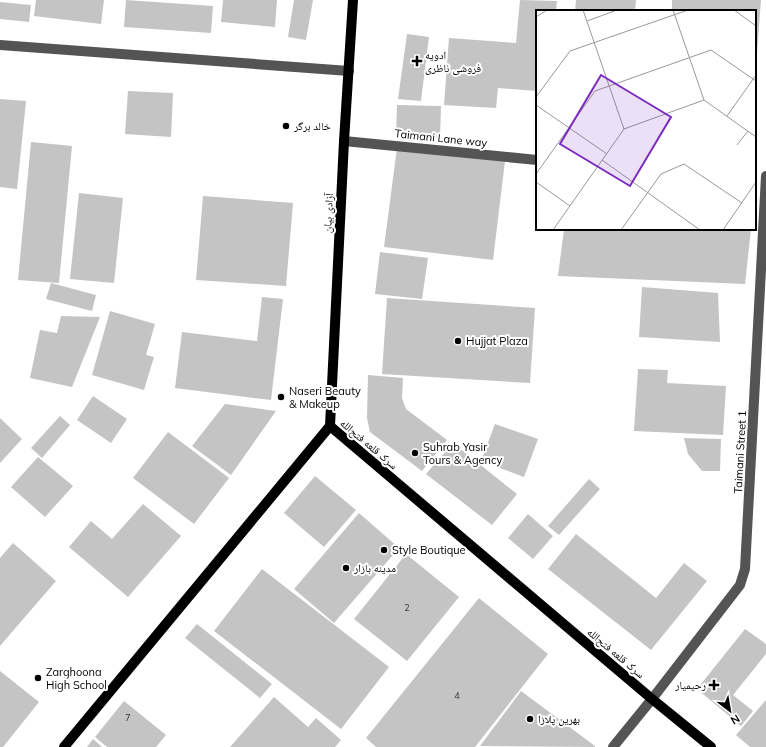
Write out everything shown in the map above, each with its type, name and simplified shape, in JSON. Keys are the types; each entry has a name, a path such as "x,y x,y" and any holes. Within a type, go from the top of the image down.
{"main road":[{"name":"آزادی بیان","path":"330,426 344,141 353,0"},
{"name":"سرک قلعه فتح‌الله","path":"64,747 330,426 652,699 711,747"}],"street":[{"path":"0,45 348,71"},
{"name":"Taimani Lane way","path":"344,141 536,160"},
{"name":"Taimani Street 1","path":"613,747 740,585 745,569 766,178"}],"building":[{"path":"36,0 104,0 101,24 34,16"},
{"path":"126,0 213,6 211,33 124,27"},
{"path":"223,0 277,0 275,27 221,22"},
{"path":"294,0 313,0 306,40 288,37"},
{"path":"520,0 557,1 556,10 536,10 536,91 498,88 496,108 444,105 449,38 516,43"},
{"path":"576,0 636,0 635,10 575,10"},
{"path":"672,0 761,0 756,67 756,10 672,10"},
{"path":"0,2 31,5 29,22 0,19"},
{"path":"407,34 429,37 421,101 398,99"},
{"path":"128,91 173,93 171,137 125,134"},
{"path":"0,99 26,101 17,189 0,187"},
{"path":"397,105 441,106 440,138 396,136"},
{"path":"31,142 72,146 59,283 18,280"},
{"path":"397,148 505,161 493,260 384,247"},
{"path":"79,193 123,198 114,283 70,279"},
{"path":"203,196 293,203 286,286 196,280"},
{"path":"564,230 751,230 745,284 558,276"},
{"path":"380,252 428,258 422,299 375,294"},
{"path":"51,283 96,295 92,311 46,299"},
{"path":"642,287 718,293 720,342 639,337"},
{"path":"262,297 283,299 271,400 175,388 182,332 257,341"},
{"name":"Hujjat Plaza","path":"387,298 535,308 530,383 382,374"},
{"path":"110,311 155,324 146,355 154,357 144,390 92,375"},
{"path":"61,316 100,317 72,387 30,378 40,330 57,333"},
{"path":"638,369 668,370 667,383 726,386 723,435 634,431"},
{"path":"368,375 403,378 402,398 406,409 447,440 422,471 370,432 367,418"},
{"path":"93,396 127,419 111,443 77,420"},
{"path":"225,404 276,411 231,475 192,446"},
{"path":"60,416 70,425 42,458 31,448"},
{"path":"0,418 22,439 0,463"},
{"path":"495,424 538,439 524,477 481,461"},
{"path":"168,432 229,478 194,524 133,478"},
{"path":"684,438 721,439 720,471 702,471 688,454"},
{"path":"453,443 517,494 492,525 426,474"},
{"path":"38,457 73,486 45,517 11,487"},
{"path":"315,476 356,510 324,547 284,513"},
{"path":"589,479 600,489 559,535 548,526"},
{"path":"143,504 181,536 128,597 69,547 91,521 112,539"},
{"name":"مدینه بازار","path":"359,513 399,548 334,623 294,589"},
{"path":"528,514 553,536 533,559 508,538"},
{"path":"576,534 656,598 684,563 707,581 651,650 548,569"},
{"path":"13,543 56,581 0,646 0,558"},
{"path":"406,554 459,597 407,661 354,619"},
{"path":"262,569 389,667 341,729 214,631"},
{"path":"479,598 548,654 475,747 376,747 366,738"},
{"path":"197,624 272,684 260,698 185,638"},
{"path":"745,629 766,644 766,654 733,695 753,711 741,726 697,689"},
{"path":"0,671 39,702 3,747 0,747"},
{"name":"بهرین پلازا","path":"521,691 595,746 595,747 480,746"},
{"path":"274,697 308,727 316,718 341,740 335,747 230,747"},
{"path":"766,700 766,747 750,747 736,735"},
{"path":"124,701 166,735 156,747 107,747 95,737"},
{"path":"93,739 102,747 87,747"}],"place":[{"name":"ادویه فروشی ناظری","path":"417,61"},
{"name":"خالد برگر","path":"286,126"},
{"name":"Hujjat Plaza","path":"458,341"},
{"name":"Naseri Beauty & Makeup","path":"281,397"},
{"name":"Suhrab Yasir Tours & Agency","path":"415,453"},
{"name":"Style Boutique","path":"384,550"},
{"name":"مدینه بازار","path":"346,568"},
{"name":"Zarghoona High School","path":"38,678"},
{"name":"رحیمیار","path":"714,685"},
{"name":"بهرین پلازا","path":"530,719"}]}
